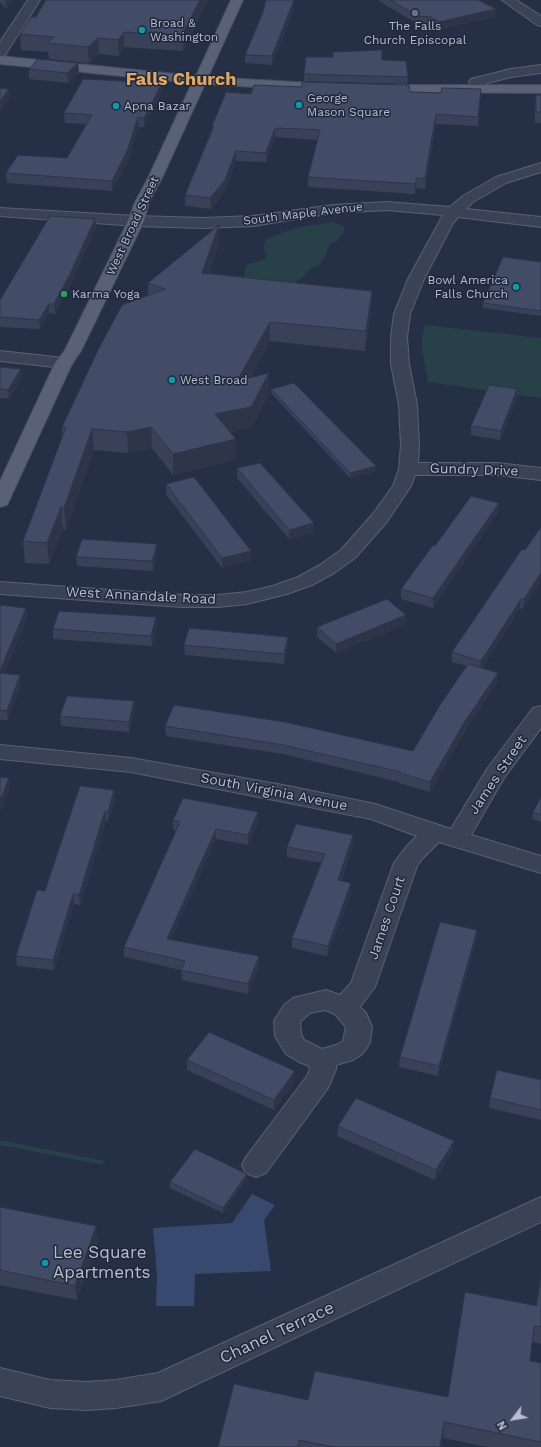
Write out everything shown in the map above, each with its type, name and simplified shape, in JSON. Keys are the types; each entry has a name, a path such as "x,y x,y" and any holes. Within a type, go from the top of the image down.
{"main road":[{"name":"West Broad Street","path":"0,501 64,363 73,351 83,332 136,221 142,202 155,178 237,0"},
{"path":"0,52 202,76"},
{"path":"0,60 202,76 343,84"},
{"path":"541,83 476,82 366,85 541,89"}],"street":[{"path":"0,52 34,0"},
{"path":"508,0 541,22"},
{"path":"476,82 511,73 541,69"},
{"name":"West Annandale Road","path":"0,588 182,601 218,601 280,590 305,581 327,569 348,554 379,519 398,493 408,469 410,445 407,397 400,364 399,343 400,326 405,307 416,279 446,222 468,199 483,189 511,176 541,167"},
{"name":"South Maple Avenue","path":"0,212 136,221 204,223 240,222 361,206 409,207 541,222"},
{"path":"0,356 64,363"},
{"name":"Gundry Drive","path":"408,469 497,469 541,474"},
{"name":"James Street","path":"445,836 495,774 541,713"},
{"name":"South Virginia Avenue","path":"0,752 131,765 203,777 374,812 445,836 541,865"},
{"name":"James Court","path":"344,1007 362,987 406,863 414,853 445,836"},
{"path":"326,1000 344,1007 357,1020 359,1027 357,1042 344,1053 322,1059 308,1055 295,1047 288,1036 288,1021 293,1012 302,1005 326,1000"},
{"path":"256,1165 318,1081 323,1070 322,1059"},
{"name":"Chanel Terrace","path":"0,1382 50,1394 87,1396 116,1394 161,1387 541,1209"}],"shaded area":[{"path":"333,222 344,226 344,232 338,240 330,244 325,257 320,264 309,270 303,277 291,285 243,280 247,265 265,259 267,255 264,251 265,240 294,228"},
{"path":"425,325 541,338 541,398 428,382 422,349 422,336"},
{"path":"0,1140 105,1161 103,1165 0,1145"}],"water":[{"path":"252,1194 275,1205 264,1220 271,1271 195,1274 194,1306 156,1306 157,1275 153,1228 232,1223"}],"building":[{"name":"Broad & Washington","path":"46,0 200,0 182,35 124,32 118,40 98,38 88,47 47,43 54,37 20,34 31,17 36,17"},
{"path":"266,0 294,0 272,56 245,55 263,12"},
{"path":"390,0 478,0 496,9 439,22 431,17 418,16"},
{"path":"382,50 382,60 406,61 408,77 304,74 306,57 333,57 333,52"},
{"path":"38,59 78,63 67,73 29,69"},
{"path":"83,79 162,83 144,118 138,117 127,151 112,181 6,173 18,155 67,158 92,115 64,113"},
{"path":"302,82 409,85 410,92 441,93 442,88 481,89 478,117 436,114 425,178 417,178 415,184 308,177 320,130 275,128 266,153 236,151 225,180 210,198 185,195 214,126 212,126 226,92 251,94 254,85 302,87"},
{"path":"0,88 9,89 0,102"},
{"path":"536,95 541,95 541,112 536,112"},
{"path":"50,216 95,219 70,274 54,304 49,304 39,320 0,317 0,300"},
{"name":"West Broad","path":"219,225 202,273 372,291 366,331 270,322 237,381 269,373 251,407 215,414 236,439 173,454 151,427 127,432 92,429 64,508 61,507 47,543 23,541 66,427 62,427 99,348 122,305 165,289 148,283"},
{"name":"Bowl America Falls Church","path":"503,257 541,262 541,311 483,303"},
{"path":"0,367 21,369 8,390 0,389"},
{"path":"294,383 376,466 350,473 271,389"},
{"path":"489,385 517,389 501,431 471,426"},
{"path":"260,463 314,523 289,530 237,468"},
{"path":"194,477 251,551 222,558 166,484"},
{"path":"471,496 499,503 433,598 401,589 433,545 435,546"},
{"path":"541,527 541,573 524,599 521,599 481,661 452,652 522,549 525,550"},
{"path":"82,539 157,544 152,561 76,557"},
{"path":"387,599 406,615 336,644 317,627"},
{"path":"0,605 26,608 0,671"},
{"path":"59,611 156,617 151,636 53,629"},
{"path":"189,628 288,637 284,654 184,645"},
{"path":"468,664 498,673 465,721 430,782 400,773 401,772 283,745 165,726 174,705 285,722 413,751 440,705"},
{"path":"0,673 20,675 7,711 0,710"},
{"path":"67,696 134,701 129,722 60,716"},
{"path":"0,777 9,778 0,801"},
{"path":"80,786 114,790 108,812 105,811 79,895 73,894 53,960 16,956 37,890 45,891"},
{"path":"541,797 541,815 533,812"},
{"path":"183,798 258,812 248,835 216,829 167,939 259,956 248,984 181,970 185,961 124,947 180,822 173,820"},
{"path":"296,824 353,835 338,880 351,883 328,946 292,938 325,854 287,847"},
{"path":"440,922 477,930 439,1066 400,1057"},
{"path":"209,1032 295,1071 274,1100 187,1060"},
{"path":"497,1070 541,1080 541,1110 490,1098"},
{"path":"356,1098 454,1141 436,1170 338,1126"},
{"path":"195,1149 247,1174 223,1208 170,1182"},
{"name":"Lee Square Apartments","path":"0,1207 96,1226 75,1286 0,1270"},
{"path":"541,1274 541,1327 534,1326 530,1361 541,1363 541,1442 444,1422 440,1447 334,1447 299,1440 298,1447 218,1447 234,1384 308,1400 315,1371 448,1397 465,1292 537,1306"}],"place":[{"name":"The Falls Church Episcopal","path":"415,13"},
{"name":"Broad & Washington","path":"142,30"},
{"name":"George Mason Square","path":"299,105"},
{"name":"Apna Bazar","path":"116,106"},
{"name":"Bowl America Falls Church","path":"516,287"},
{"name":"Karma Yoga","path":"64,294"},
{"name":"West Broad","path":"172,380"},
{"name":"Lee Square Apartments","path":"45,1263"}],"district":[{"name":"Falls Church","path":"181,80"}]}
